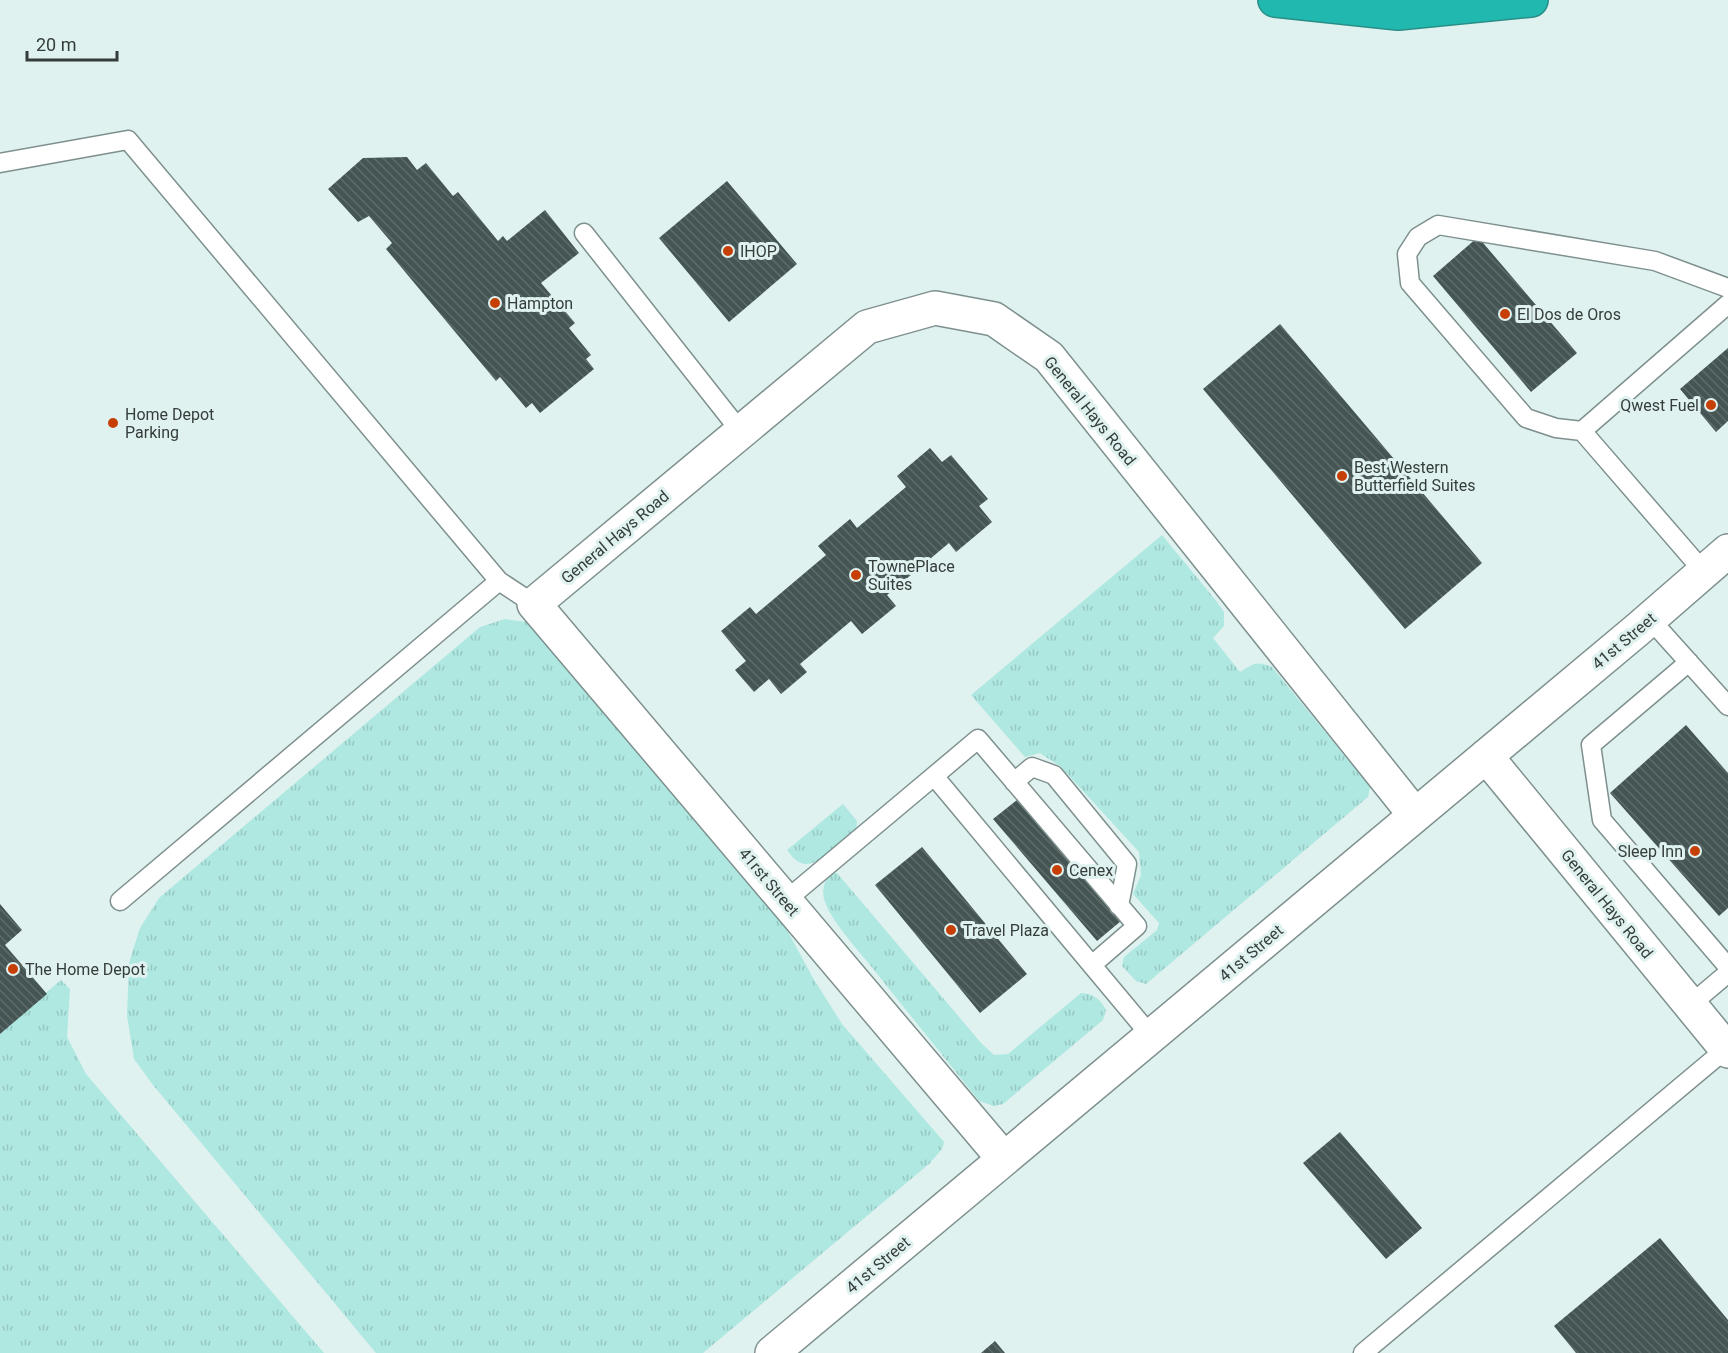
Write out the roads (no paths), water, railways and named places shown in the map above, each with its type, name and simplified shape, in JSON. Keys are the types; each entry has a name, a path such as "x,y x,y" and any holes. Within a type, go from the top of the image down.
{"highway":[{"path":"1275,0 1398,13 1531,0"}],"street":[{"name":"General Hays Road","path":"534,604 867,327 935,308 994,319 1049,357 1415,815"},
{"name":"41st Street","path":"772,1353 1650,619 1728,551"},
{"name":"41rst Street","path":"534,604 1004,1159"},
{"name":"General Hays Road","path":"1486,756 1727,1050"}],"lane":[{"path":"0,163 128,140 499,581 534,604"},
{"path":"1704,572 1582,431 1556,428 1526,418 1410,283 1407,254 1418,237 1438,225 1655,261 1728,288"},
{"path":"584,233 741,432"},
{"path":"1582,431 1728,304"},
{"path":"120,901 499,581"},
{"path":"1650,619 1728,706"},
{"path":"1689,662 1591,745 1602,820 1728,967"},
{"path":"786,901 978,739 1137,926 1093,964"},
{"path":"1014,782 1032,767 1054,775 1127,864 1119,906"},
{"path":"934,776 1152,1036"},
{"path":"1690,1005 1728,973"},
{"path":"1363,1353 1727,1050"}],"place":[{"name":"IHOP","path":"728,251"},
{"name":"Hampton","path":"495,303"},
{"name":"El Dos de Oros","path":"1505,314"},
{"name":"Qwest Fuel","path":"1711,405"},
{"name":"Home Depot Parking","path":"113,423"},
{"name":"Best Western Butterfield Suites","path":"1342,476"},
{"name":"TownePlace Suites","path":"856,575"},
{"name":"Sleep Inn","path":"1695,851"},
{"name":"Cenex","path":"1057,870"},
{"name":"Travel Plaza","path":"951,930"},
{"name":"The Home Depot","path":"13,969"}]}
